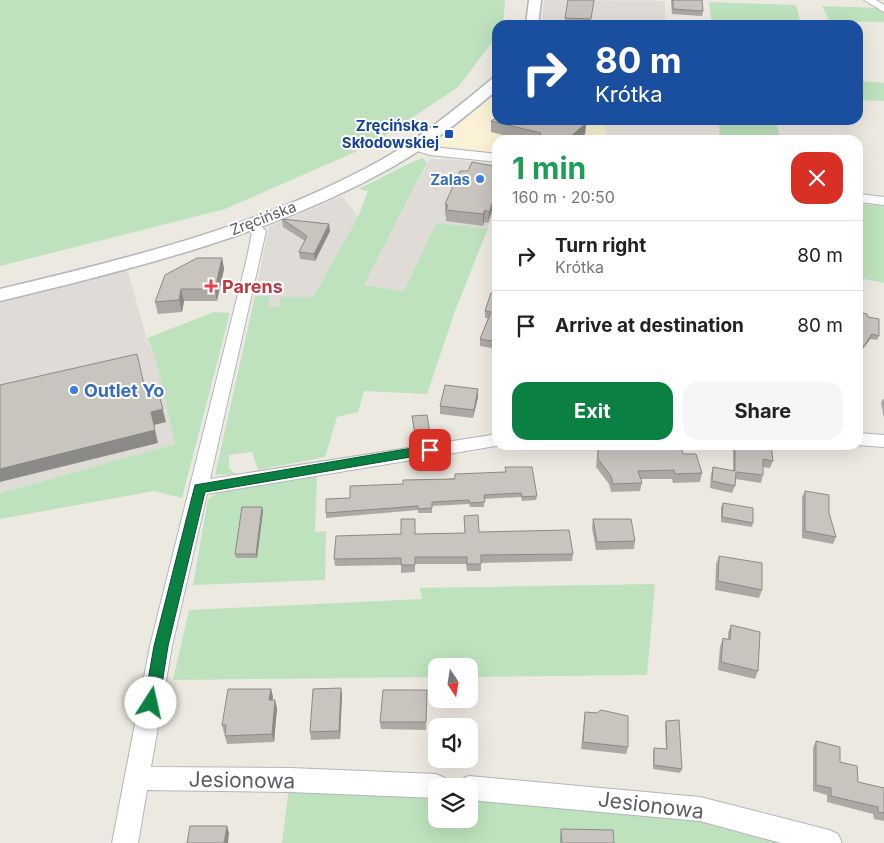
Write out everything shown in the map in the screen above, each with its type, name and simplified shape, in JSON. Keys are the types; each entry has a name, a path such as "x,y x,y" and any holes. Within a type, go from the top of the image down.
{"street":[{"path":"533,20 535,0"},
{"path":"869,0 884,9"},
{"name":"Zręcińska","path":"0,296 126,265 251,224 335,189 415,146 459,116 492,86"},
{"path":"415,146 430,151 492,157"},
{"path":"863,198 884,201"},
{"path":"125,843 161,646 254,258 259,231 251,224"},
{"path":"863,439 884,441"},
{"path":"200,488 492,441"},
{"name":"Jesionowa","path":"137,778 290,780 428,786"},
{"name":"Jesionowa","path":"478,789 700,809 829,843"}],"shaded area":[{"path":"544,0 665,1 665,20 542,20"},
{"path":"492,97 492,125 606,125 605,135 492,135 492,152 436,144"},
{"path":"430,159 462,160 492,164 492,218 488,228 436,223 404,291 364,285"},
{"path":"342,196 358,217 313,297 281,297 279,307 269,307 269,297 255,296 269,227"},
{"path":"126,265 148,343 155,356 175,444 0,493 0,295"}],"green space":[{"path":"0,0 505,0 503,20 492,20 492,43 458,87 371,145 225,209 0,266"},
{"path":"709,2 796,5 800,20 711,20"},
{"path":"822,6 879,8 884,11 884,22 829,20"},
{"path":"863,81 884,83 884,101 863,100"},
{"path":"719,125 777,125 779,135 720,135"},
{"path":"423,158 427,163 364,285 404,291 436,223 488,228 455,311 427,394 364,391 358,412 337,417 325,457 258,470 252,452 229,455 229,468 236,474 215,475 255,296 269,296 269,307 279,307 281,297 313,297 358,217 368,191 359,189"},
{"path":"863,204 884,206 884,283 863,279"},
{"path":"214,312 230,313 182,498 154,491 0,519 0,493 175,444 155,356 147,338"},
{"path":"317,476 315,532 326,531 325,580 193,585 208,499 219,492"},
{"path":"655,584 647,675 478,677 478,658 428,658 428,677 173,680 189,610 422,599 420,588"},
{"path":"289,788 428,796 428,828 478,828 478,798 535,801 720,821 793,843 282,843"}],"building":[{"path":"568,0 594,0 591,19 565,18"},
{"path":"673,0 702,0 703,11 673,9"},
{"path":"508,125 584,125 573,135 540,135 541,133"},
{"path":"472,162 492,166 492,203 489,212 485,210 483,214 446,210 448,205 445,204 460,171 468,171"},
{"path":"282,219 329,224 314,254 299,252 307,236"},
{"path":"197,258 222,258 215,289 181,289 179,300 155,302 165,275"},
{"path":"492,293 492,341 480,339 491,312 485,311"},
{"path":"863,313 867,314 868,317 879,319 879,336 872,334 864,346"},
{"path":"137,354 146,393 158,391 163,409 151,412 155,430 0,469 0,385"},
{"path":"445,385 478,389 474,410 440,406"},
{"path":"427,415 430,433 415,434 412,416"},
{"path":"598,450 682,450 683,454 696,454 702,473 675,474 674,470 638,471 642,483 613,484 611,476 598,459"},
{"path":"735,450 772,450 773,461 763,459 763,475 736,472 735,486 712,481 713,467 735,471"},
{"path":"505,467 532,467 537,496 522,497 521,493 484,495 485,502 470,503 469,500 432,502 432,508 418,509 418,506 326,513 326,499 350,498 350,486 403,484 403,480 455,479 455,474 506,472"},
{"path":"805,491 829,495 829,513 836,537 805,531"},
{"path":"723,503 753,508 753,523 722,517"},
{"path":"242,507 262,507 256,554 235,554"},
{"path":"478,515 479,532 569,530 573,554 481,555 481,564 467,564 467,557 415,557 415,565 401,565 401,558 334,559 336,536 401,534 401,519 415,519 415,534 465,533 464,516"},
{"path":"593,519 631,519 635,541 597,542"},
{"path":"719,556 762,563 762,590 718,581"},
{"path":"731,625 760,632 758,671 721,662 723,638 730,640"},
{"path":"341,688 339,731 310,732 313,689"},
{"path":"228,689 271,689 269,700 275,700 272,734 225,736 226,725 222,725"},
{"path":"383,690 427,690 426,722 380,722"},
{"path":"601,710 628,716 628,747 583,742 585,712 597,713"},
{"path":"679,720 682,769 654,765 654,748 667,749 666,721"},
{"path":"816,741 840,747 840,762 857,766 858,782 884,788 884,813 878,812 878,807 831,796 831,788 816,785"},
{"path":"190,826 227,826 224,843 187,843"},
{"path":"561,829 613,830 614,843 562,843"}],"place":[{"name":"Zręcińska - Skłodowskiej","path":"449,134"},
{"name":"Zalas","path":"480,179"},
{"name":"Parens","path":"211,286"},
{"name":"Outlet Yo","path":"74,390"}],"route":[{"path":"151,703 161,646 200,488 430,450"}]}
